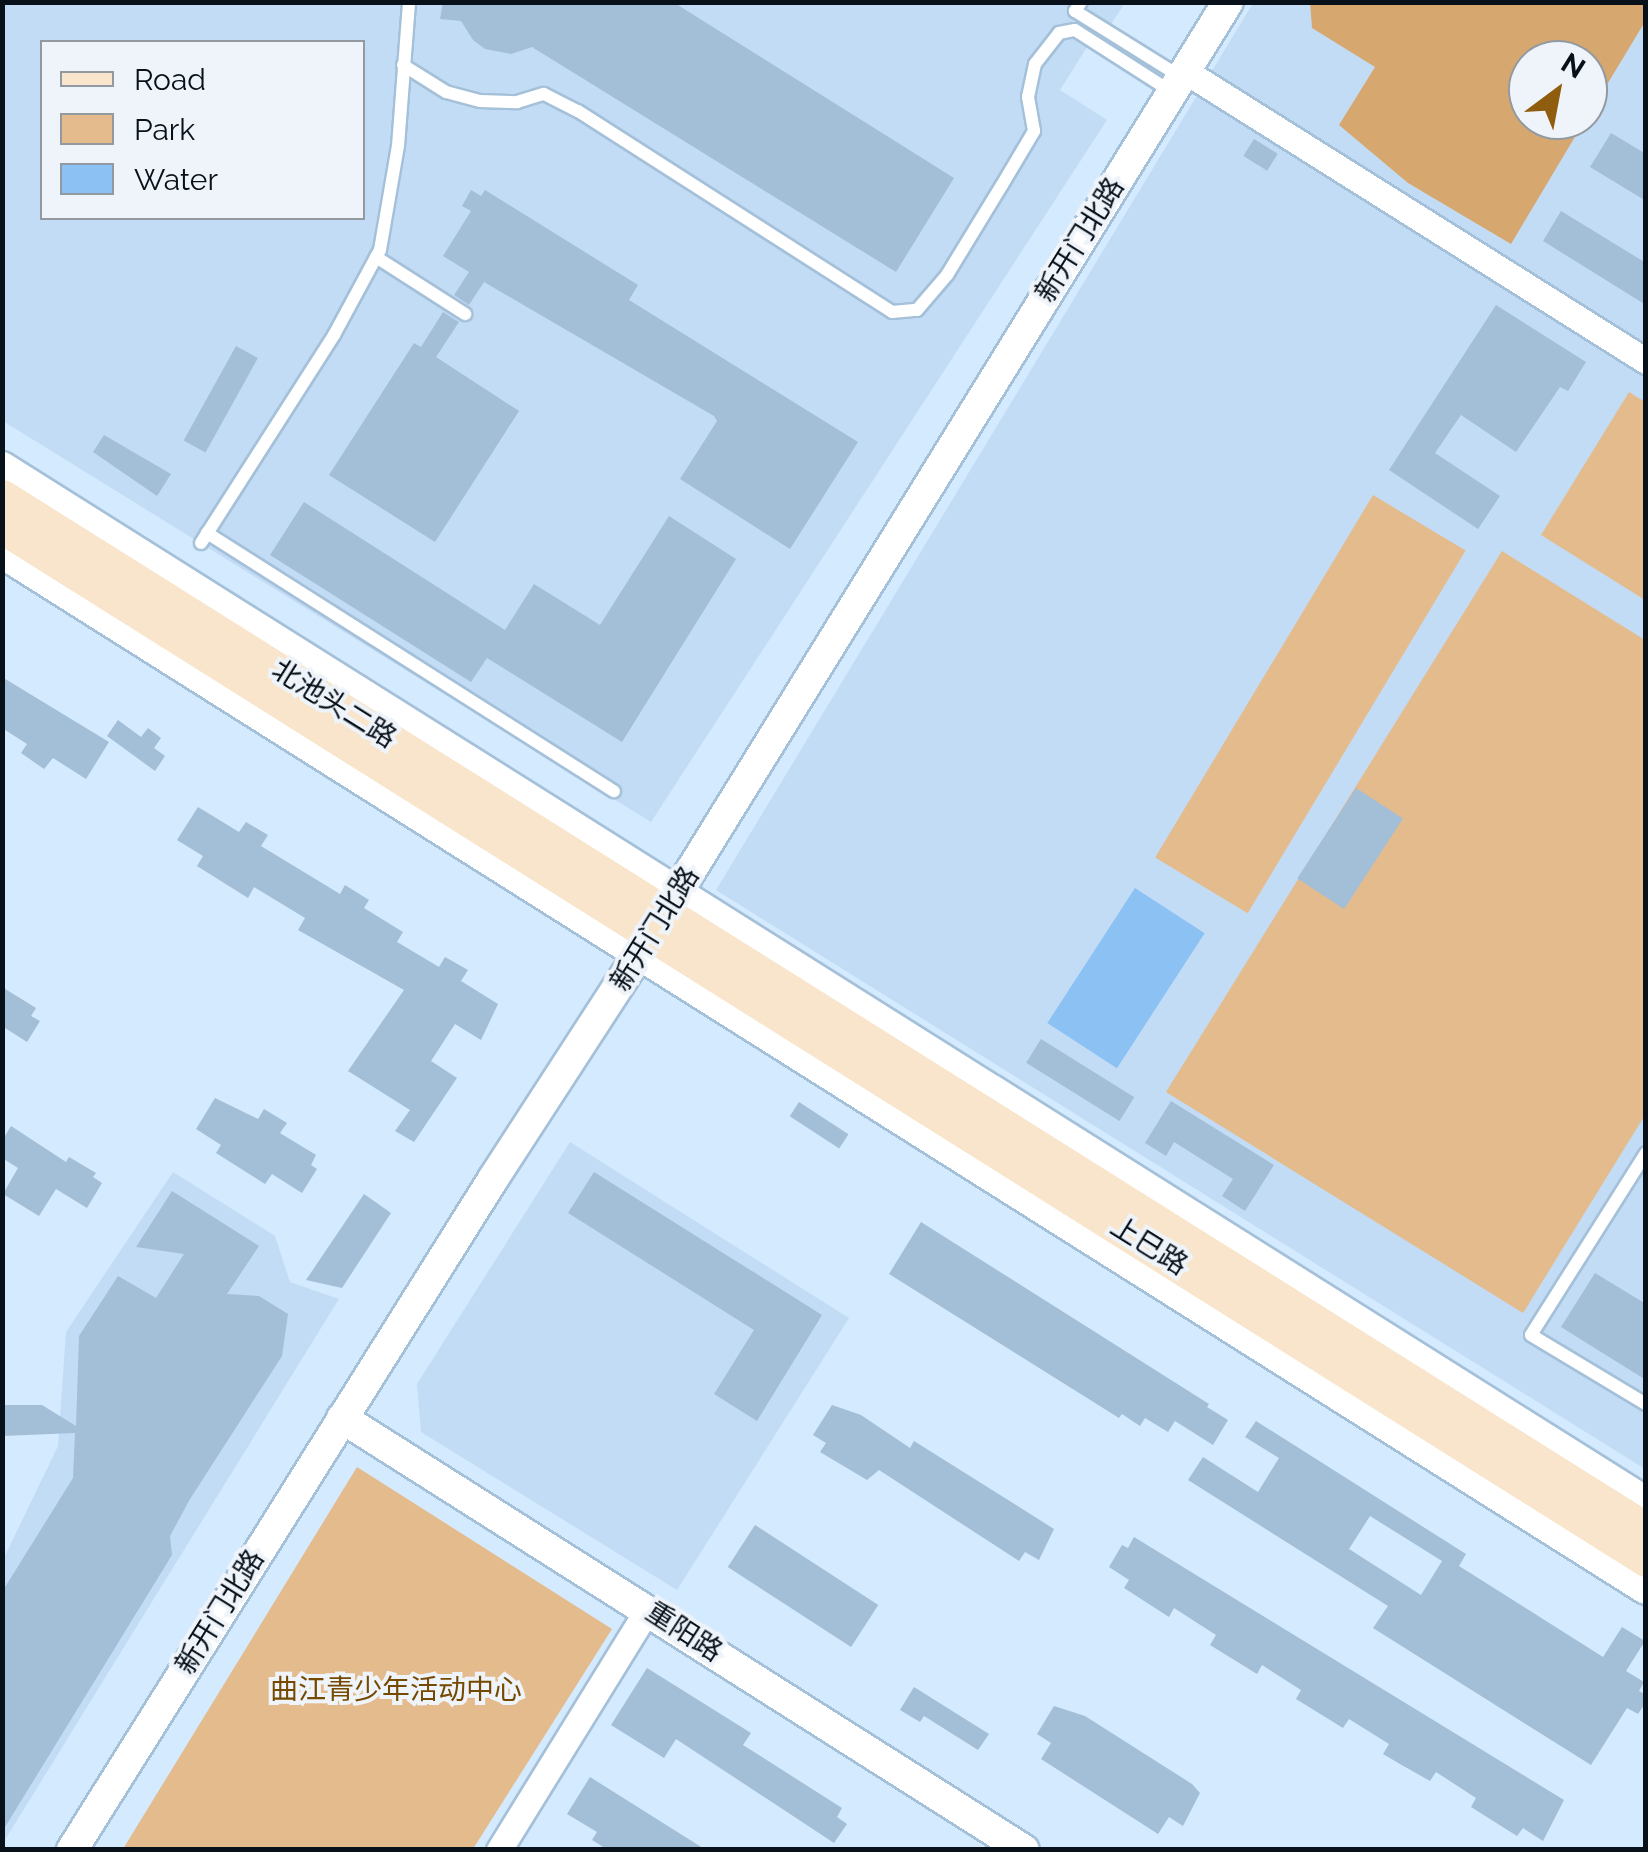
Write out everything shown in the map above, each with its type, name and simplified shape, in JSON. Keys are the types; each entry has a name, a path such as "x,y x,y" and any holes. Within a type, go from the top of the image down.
{"main road":[{"name":"北池头二路","path":"2,496 659,923"},
{"name":"北池头二路","path":"2,526 659,923"},
{"name":"上巳路","path":"659,923 1646,1530"},
{"name":"上巳路","path":"659,923 1646,1559"}],"street":[{"name":"新开门北路","path":"72,1850 342,1418 659,923 1228,2"},
{"path":"1179,80 1646,361"},
{"path":"2,468 659,923 1646,1588"},
{"path":"2,553 659,923 1646,1502"},
{"name":"重阳路","path":"342,1418 1024,1850"},
{"path":"498,1850 648,1609"}],"lane":[{"path":"409,2 398,146 376,257 334,336 204,538 614,791"},
{"path":"1081,2 1076,11 1179,80"},
{"path":"403,65 446,92 480,101 517,102 544,94 578,111 892,312 916,310 947,275 1002,185 1034,131 1028,96 1035,64 1059,33 1075,30 1179,80"},
{"path":"376,257 465,314"},
{"path":"1646,1153 1531,1334 1646,1404"}],"shaded area":[{"path":"1118,2 1123,6 1096,47 1089,44 1060,90 1107,120 651,822 3,421 2,3"},
{"path":"1310,2 1645,3 1646,20 1608,83 1608,40 1508,40 1508,140 1573,140 1511,244 1408,183 1339,125 1375,67 1312,28"},
{"path":"1253,3 1645,3 1645,1469 716,890"},
{"path":"570,1142 849,1318 677,1590 421,1432 417,1384"},
{"path":"173,1172 275,1236 290,1282 339,1299 3,1843 2,1562 58,1446 66,1332"}],"green space":[{"path":"1629,392 1645,402 1645,600 1541,535"},
{"path":"1373,495 1466,551 1248,913 1155,858"},
{"path":"1502,551 1645,640 1645,1115 1523,1313 1166,1092"},
{"name":"曲江青少年活动中心","path":"357,1467 612,1629 473,1849 123,1849"}],"water":[{"path":"1135,888 1205,933 1117,1068 1047,1023"}],"building":[{"path":"443,2 673,2 954,178 896,272 532,47 511,54 485,49 473,40 461,21 440,19"},
{"path":"1611,133 1646,154 1646,201 1590,167"},
{"path":"1254,139 1278,154 1267,171 1243,156"},
{"path":"471,190 481,196 485,190 638,285 629,300 858,442 790,549 680,479 717,421 714,416 484,282 469,305 454,295 469,272 443,256 471,211 462,206"},
{"path":"1561,211 1646,263 1646,305 1543,241"},
{"path":"1496,305 1586,362 1568,391 1560,387 1516,452 1461,415 1435,453 1500,496 1478,529 1389,470"},
{"path":"443,312 459,322 436,357 519,411 435,542 329,475 414,343 421,347"},
{"path":"236,346 258,358 206,453 184,440"},
{"path":"104,435 171,474 157,496 93,452"},
{"path":"304,502 505,630 534,584 600,625 669,516 736,559 622,742 487,658 471,682 270,555"},
{"path":"2,677 109,742 86,779 53,758 44,769 21,753 27,744 2,728"},
{"path":"118,720 141,737 148,728 161,738 154,748 165,756 155,771 107,736"},
{"path":"1356,788 1403,818 1344,909 1297,879"},
{"path":"198,807 239,832 246,822 268,835 261,846 340,894 345,885 369,900 364,908 403,932 397,942 439,967 445,957 468,970 461,981 498,1004 481,1040 455,1024 431,1061 457,1078 414,1142 395,1131 410,1110 348,1071 404,990 298,930 305,918 254,887 248,898 197,866 203,856 177,840"},
{"path":"2,987 36,1008 31,1016 40,1021 27,1042 2,1026"},
{"path":"1041,1039 1134,1097 1119,1121 1026,1063"},
{"path":"215,1098 258,1119 264,1109 287,1123 280,1133 316,1155 311,1165 317,1169 302,1193 272,1174 265,1184 216,1153 221,1145 196,1129"},
{"path":"1171,1101 1274,1165 1245,1211 1222,1196 1233,1179 1174,1142 1166,1156 1145,1143"},
{"path":"799,1102 848,1134 839,1148 790,1116"},
{"path":"11,1126 66,1162 69,1157 96,1173 93,1177 102,1183 87,1208 56,1189 39,1216 3,1194 18,1168 2,1158 2,1141"},
{"path":"594,1172 822,1315 757,1421 714,1394 754,1330 568,1213"},
{"path":"172,1191 259,1246 227,1294 259,1296 288,1314 282,1356 190,1499 170,1536 172,1555 2,1832 2,1592 73,1478 75,1433 2,1436 2,1405 42,1405 76,1426 79,1336 118,1276 156,1298 184,1254 136,1247"},
{"path":"364,1194 391,1213 342,1288 306,1280"},
{"path":"921,1222 1209,1404 1207,1407 1228,1420 1213,1445 1175,1421 1168,1432 1145,1418 1140,1426 1122,1414 1119,1418 889,1274"},
{"path":"1595,1273 1646,1304 1646,1380 1561,1327"},
{"path":"832,1405 861,1415 910,1448 914,1441 1054,1529 1039,1560 1025,1552 1019,1561 879,1470 867,1480 820,1452 826,1443 813,1435"},
{"path":"1256,1421 1466,1554 1459,1566 1603,1657 1622,1627 1645,1641 1626,1671 1644,1682 1639,1691 1646,1695 1646,1702 1638,1714 1627,1708 1591,1765 1373,1628 1388,1606 1188,1480 1203,1457 1258,1492 1279,1458 1245,1437","holes":["1370,1516 1442,1561 1421,1595 1349,1549"]},
{"path":"755,1525 878,1605 851,1647 728,1567"},
{"path":"1134,1537 1564,1800 1543,1841 1523,1828 1517,1836 1471,1807 1476,1798 1436,1772 1430,1781 1383,1754 1389,1744 1349,1719 1343,1728 1296,1699 1301,1690 1262,1665 1257,1674 1210,1645 1216,1635 1174,1608 1169,1617 1124,1588 1129,1580 1109,1567 1122,1545 1128,1548"},
{"path":"647,1668 751,1733 743,1745 842,1808 837,1817 847,1824 834,1843 676,1739 664,1758 611,1725"},
{"path":"914,1687 989,1734 978,1750 924,1716 920,1722 900,1710"},
{"path":"1054,1706 1085,1716 1192,1784 1200,1793 1183,1826 1169,1817 1158,1834 1041,1759 1051,1743 1037,1734"},
{"path":"590,1777 706,1850 608,1850 592,1840 597,1832 567,1814"}]}
